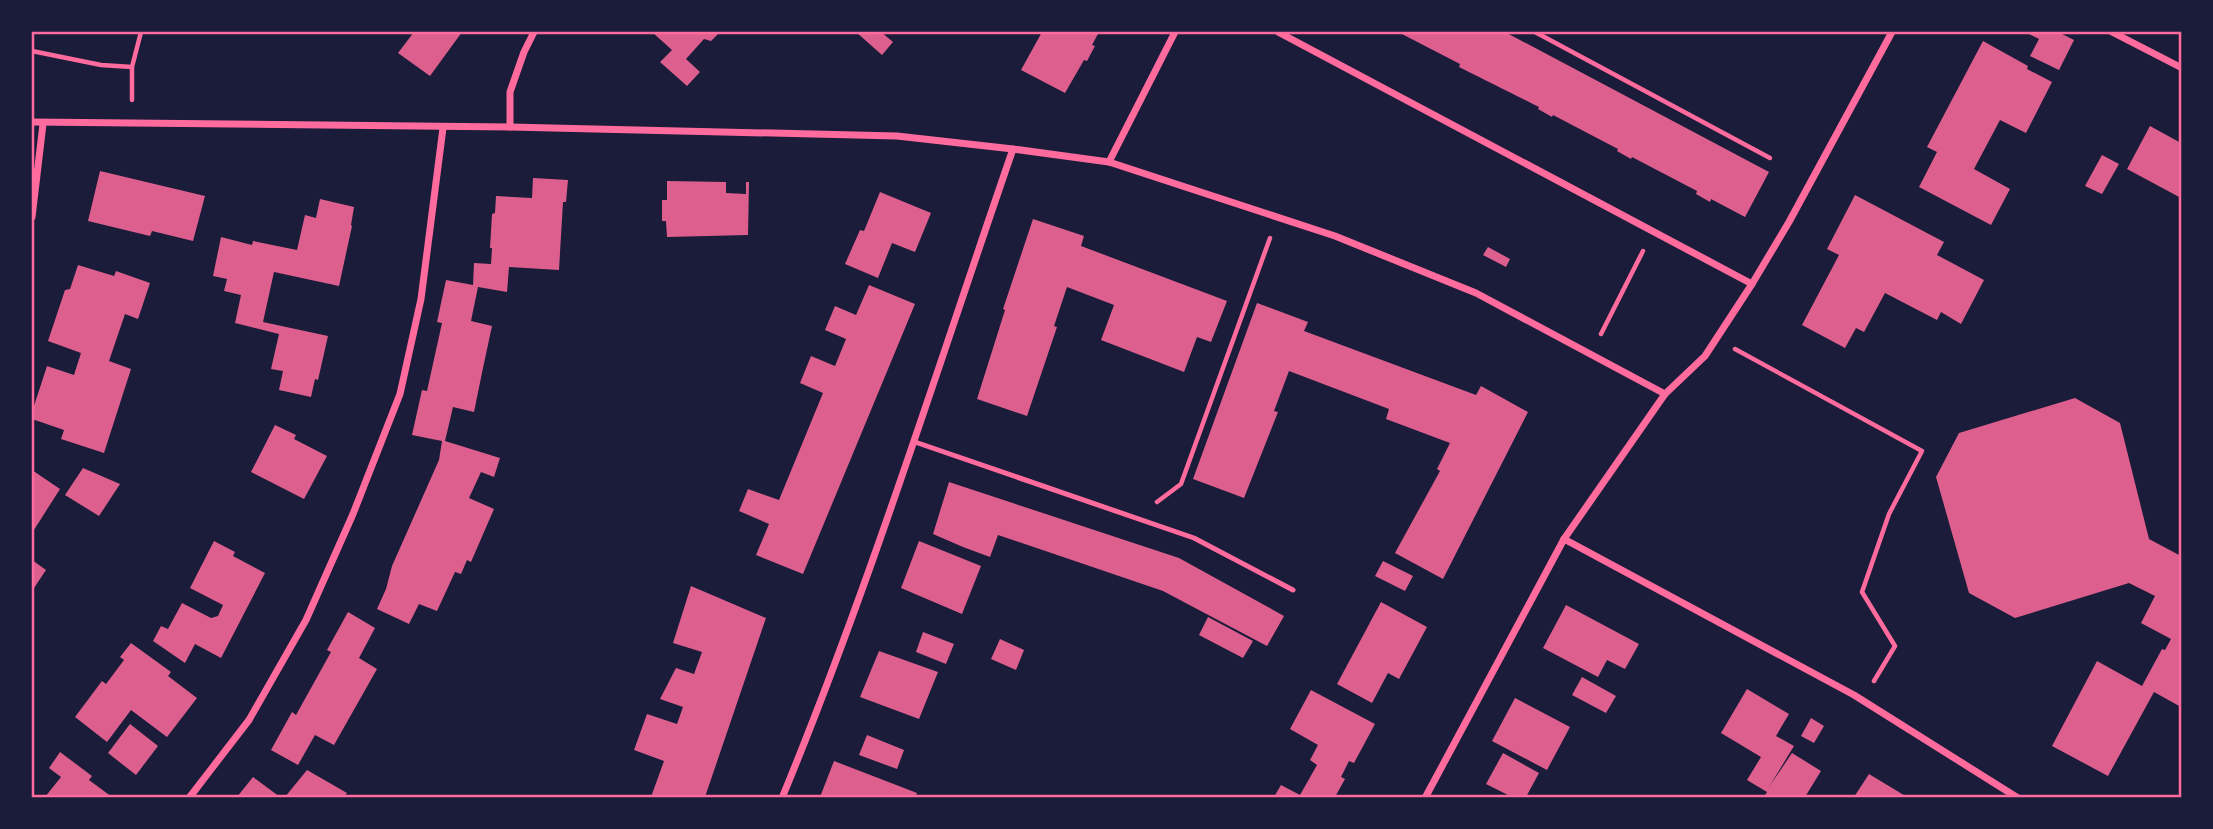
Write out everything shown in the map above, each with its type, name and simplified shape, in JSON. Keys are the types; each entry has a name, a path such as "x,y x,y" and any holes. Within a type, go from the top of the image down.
{"street":[{"path":"510,127 510,92 534,32"},
{"path":"1109,162 1175,32"},
{"path":"1278,32 1752,284"},
{"path":"1425,797 1564,538 1665,394 1705,356 1752,284 1789,222 1892,32"},
{"path":"2112,32 2182,68"},
{"path":"32,122 510,127 897,136 1109,162 1335,236 1476,293 1665,394"},
{"path":"32,217 43,124"},
{"path":"189,797 249,720 306,620 353,514 400,394 421,299 443,128"},
{"path":"782,797 828,687 915,442 946,342 1013,149"},
{"path":"1564,538 1862,700 2018,797"}],"lane":[{"path":"915,442 1194,538 1293,590"}],"path":[{"path":"131,123 132,67 141,32"},
{"path":"1535,32 1770,158"},
{"path":"32,51 101,65 132,67"},
{"path":"1137,518 1181,484 1278,217"},
{"path":"1591,354 1653,231"},
{"path":"1716,339 1922,451 1889,514 1862,592 1895,646 1862,700"}],"building":[{"path":"414,32 462,32 430,76 398,53"},
{"path":"652,32 720,32 711,41 704,39 686,59 700,72 687,86 660,62 672,50"},
{"path":"856,32 881,32 893,42 882,55"},
{"path":"1042,32 1099,32 1087,61 1084,60 1065,93 1021,70"},
{"path":"1398,32 1505,32 1769,172 1745,217 1711,199 1710,202 1696,194 1697,191 1632,157 1631,159 1617,151 1618,149 1553,115 1552,117 1538,109 1539,107 1459,67 1460,64"},
{"path":"2025,32 2058,32 2074,40 2059,70 2030,56 2039,39"},
{"path":"1983,41 2052,82 2026,133 2000,120 1974,169 2010,189 1991,225 1919,187 1937,152 1927,147"},
{"path":"2150,126 2181,143 2181,198 2127,169"},
{"path":"2102,155 2119,164 2102,194 2085,186"},
{"path":"100,171 205,196 193,241 152,231 150,236 88,221"},
{"path":"533,178 568,180 566,202 563,202 559,270 509,267 507,292 478,287 471,321 492,326 474,412 453,407 445,441 500,458 494,477 481,472 469,498 494,509 471,562 467,560 461,574 455,572 437,611 419,604 409,624 377,609 392,566 439,460 442,441 412,435 422,390 427,391 442,323 437,322 446,280 473,285 474,263 491,264 492,214 495,213 496,196 532,198"},
{"path":"667,181 726,182 726,193 746,194 746,182 749,182 748,235 667,237 666,221 662,221 662,200 667,200"},
{"path":"880,192 931,213 915,252 892,243 878,278 845,264 860,230 864,231"},
{"path":"1855,195 1944,242 1937,255 1984,280 1961,324 1941,312 1937,320 1885,293 1864,332 1856,328 1845,348 1802,325 1839,255 1827,249"},
{"path":"320,199 354,207 339,286 274,272 263,322 328,336 318,380 315,379 311,397 279,390 283,371 271,369 279,334 235,323 241,295 224,291 227,279 213,276 221,237 252,245 253,241 297,250 305,215 316,218"},
{"path":"1033,219 1084,236 1081,246 1227,301 1211,342 1197,337 1184,372 1101,340 1114,305 1067,287 1054,326 1057,327 1027,416 977,399"},
{"path":"1488,247 1510,259 1506,267 1483,255"},
{"path":"78,265 114,276 116,271 150,283 138,319 125,314 109,361 131,369 104,453 61,439 64,430 32,419 47,366 74,375 81,353 48,341 65,290 70,289"},
{"path":"869,285 915,304 803,574 756,555 769,524 739,511 748,489 779,500 823,393 800,383 811,356 835,366 846,339 825,330 835,306 856,315"},
{"path":"1257,303 1308,322 1304,331 1476,395 1481,386 1528,412 1443,579 1395,553 1440,471 1437,469 1450,443 1386,419 1389,409 1289,371 1274,411 1278,412 1244,498 1193,479"},
{"path":"2075,398 2120,423 2149,539 2181,556 2181,707 2154,692 2108,776 2052,746 2097,661 2142,686 2162,649 2165,650 2171,639 2141,623 2155,596 2129,583 2015,618 1969,593 1936,477 1959,433"},
{"path":"275,425 296,435 294,439 327,456 304,499 251,472"},
{"path":"83,468 120,484 99,516 65,495"},
{"path":"32,470 60,489 32,533"},
{"path":"949,482 1179,558 1284,616 1267,646 1163,591 998,535 990,557 963,547 933,534"},
{"path":"214,541 235,552 233,556 265,573 221,658 195,644 185,663 153,641 161,626 168,629 182,603 211,618 218,616 223,605 190,588"},
{"path":"919,541 981,566 962,614 901,588"},
{"path":"32,560 46,570 32,591"},
{"path":"1383,561 1413,576 1405,591 1375,576"},
{"path":"691,586 766,618 705,797 651,797 664,761 634,750 647,714 677,724 683,707 660,699 676,668 694,674 702,652 673,643"},
{"path":"1381,602 1427,627 1399,679 1388,673 1372,703 1337,684"},
{"path":"1566,605 1639,644 1625,669 1607,660 1598,677 1543,648"},
{"path":"348,612 375,628 359,658 377,669 334,745 315,735 298,765 271,750 292,712 296,715 331,652 327,650"},
{"path":"1208,617 1253,641 1243,658 1199,635"},
{"path":"923,632 954,644 946,664 916,652"},
{"path":"1000,639 1024,650 1016,670 991,659"},
{"path":"131,643 171,672 168,676 197,698 167,737 131,710 107,742 75,717 102,681 106,684 124,660 120,657"},
{"path":"879,651 938,672 919,719 860,697"},
{"path":"1582,677 1616,696 1606,713 1572,695"},
{"path":"1747,689 1789,714 1776,736 1794,746 1769,787 1792,753 1821,771 1805,797 1764,797 1767,792 1747,780 1761,757 1721,733"},
{"path":"1311,690 1375,724 1354,763 1349,761 1341,777 1345,779 1335,797 1274,797 1281,785 1300,795 1317,765 1310,760 1318,745 1290,729"},
{"path":"1515,698 1570,727 1547,770 1492,741"},
{"path":"1811,718 1824,726 1814,743 1801,736"},
{"path":"130,724 158,746 136,775 108,753"},
{"path":"867,735 904,750 897,769 859,755"},
{"path":"60,752 92,776 89,780 112,797 45,797 61,777 49,768"},
{"path":"1503,753 1539,773 1526,797 1512,797 1486,784"},
{"path":"834,761 917,793 915,797 820,797"},
{"path":"307,770 347,793 344,797 285,797"},
{"path":"1869,774 1907,797 1854,797"},
{"path":"253,777 280,797 237,797"}]}
